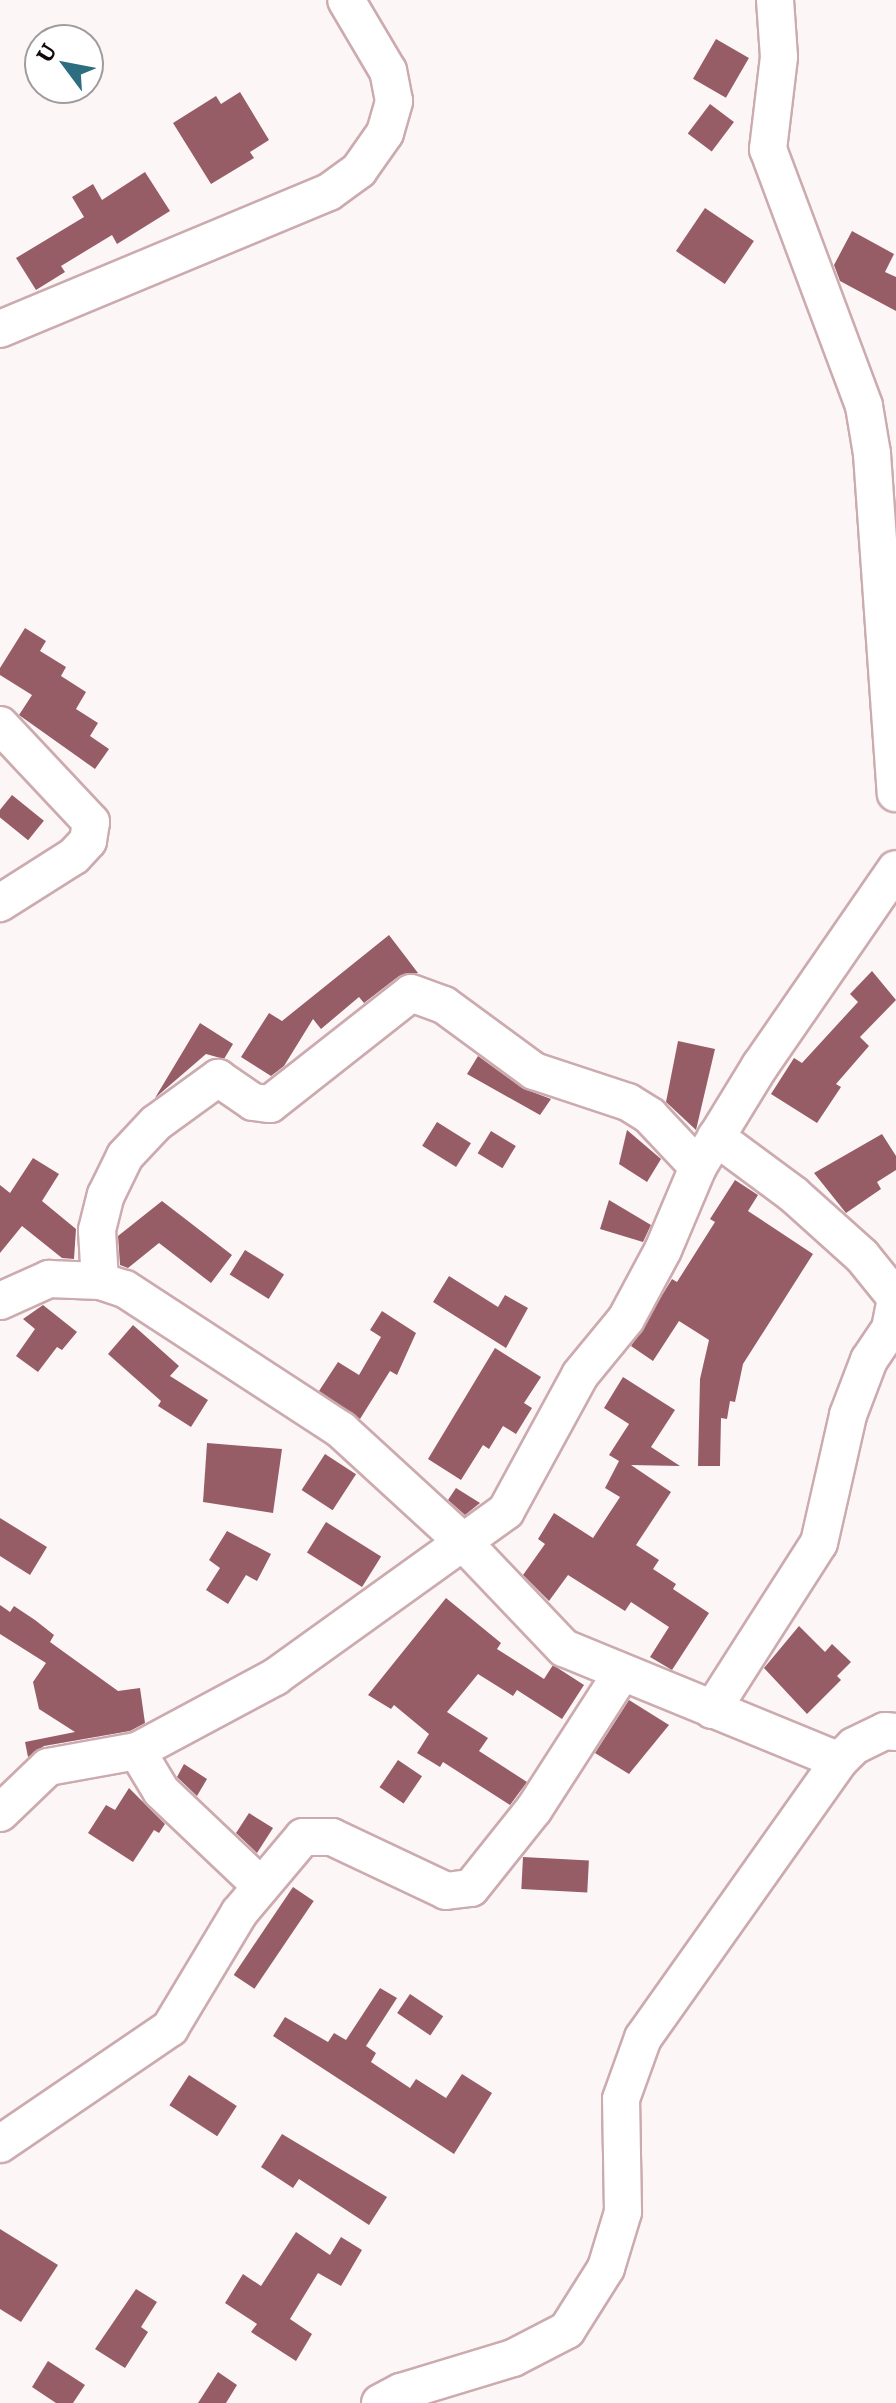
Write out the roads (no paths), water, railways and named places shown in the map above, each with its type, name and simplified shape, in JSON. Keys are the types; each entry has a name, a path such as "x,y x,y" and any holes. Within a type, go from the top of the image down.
{"street":[{"path":"0,329 329,192 359,170 385,133 394,101 388,71 346,0"},
{"path":"775,0 779,57 768,149 864,406 872,454 896,793"},
{"path":"0,725 91,822 88,841 74,856 0,903"},
{"path":"0,1813 48,1767 137,1751 275,1677 506,1511 580,1375 626,1319 663,1250 707,1152 896,869"},
{"path":"100,1281 97,1230 106,1195 125,1156 156,1123 218,1078 253,1102 270,1104 411,993 444,1005 534,1071 628,1102 862,1256 896,1298 890,1329 869,1360 848,1415 819,1543 712,1710"},
{"path":"0,1301 49,1279 100,1281 125,1289 312,1407 462,1541 564,1648 839,1761"},
{"path":"0,2144 170,2028 261,1886 290,1849 316,1834 446,1891 471,1888 534,1809 621,1674"},
{"path":"380,2403 401,2392 513,2358 567,2330 606,2268 623,2212 621,2099 643,2038 839,1761 885,1731 896,1732"},
{"path":"137,1751 161,1791 261,1886"}]}
